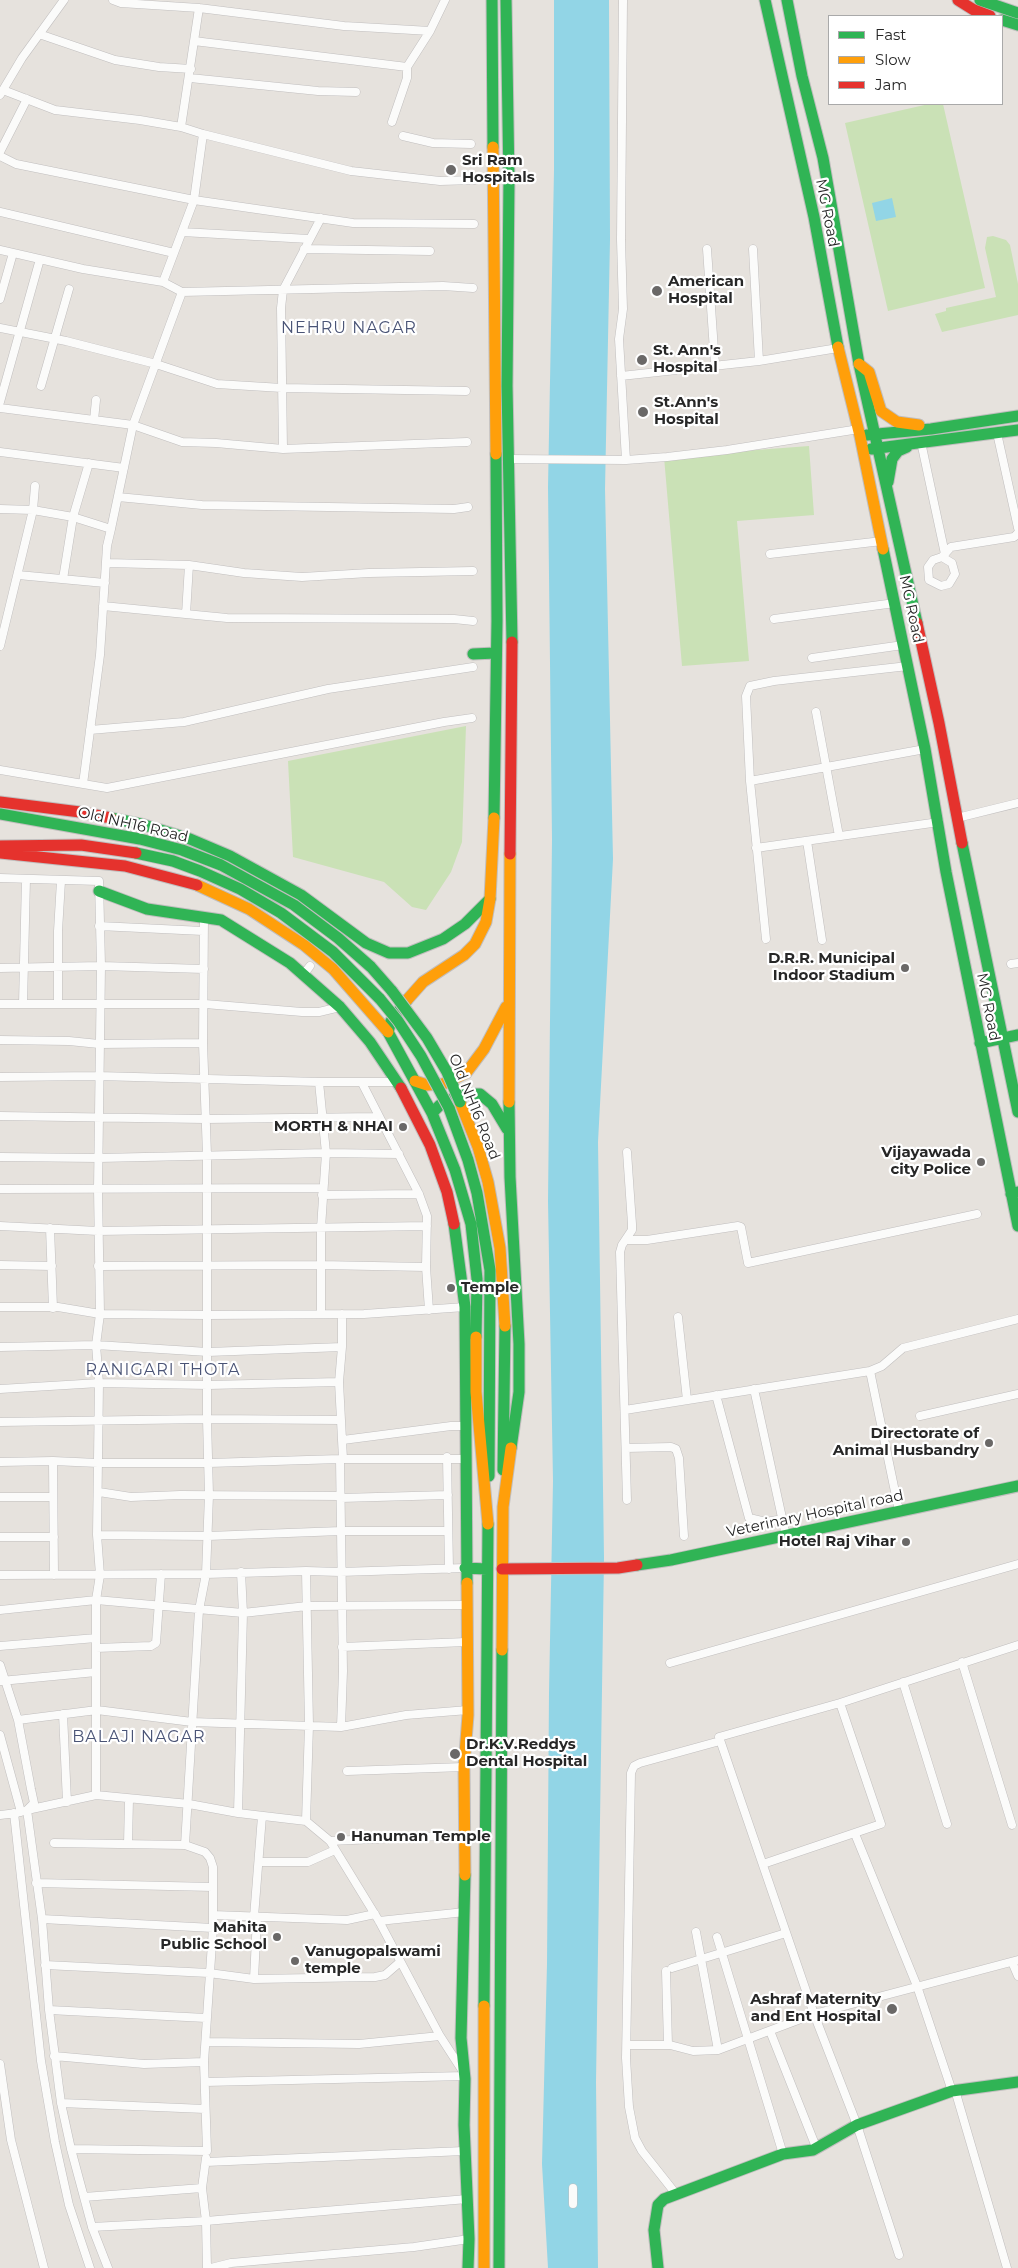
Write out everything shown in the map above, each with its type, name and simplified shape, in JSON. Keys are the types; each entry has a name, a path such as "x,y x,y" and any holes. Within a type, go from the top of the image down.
{"main road":[{"path":"492,0 501,385 515,459 507,1005 508,1130 519,1344 519,1392 503,1507 499,2268"},
{"path":"388,1032 391,1021 412,993 423,982 464,955 475,944 486,922 490,899 494,840 501,385 509,180 506,0"},
{"name":"MG Road","path":"765,0 781,78 814,217 838,348 860,432 925,749 939,822 946,872 980,1043 1015,1193 1018,1226"},
{"name":"MG Road","path":"787,0 802,76 823,158 873,434 939,723 1018,1112"},
{"path":"958,0 974,10 987,15"},
{"path":"980,0 1018,13"},
{"path":"1003,20 1018,25"},
{"path":"859,364 869,372 881,411 897,422 918,424 931,429"},
{"path":"860,432 873,434 931,429 1018,416"},
{"path":"863,450 1018,430"},
{"path":"887,490 892,459 898,451 918,443"},
{"path":"473,654 496,653"},
{"path":"0,802 80,812 141,824 190,840 230,856 270,876 301,895 366,943 389,953 408,953 443,939 465,924 490,899"},
{"name":"Old NH16 Road","path":"0,814 140,839 182,850 246,877 294,905 338,938 371,967 392,991 427,1038 447,1072 478,1147 488,1182 500,1248 505,1308 503,1507"},
{"name":"Old NH16 Road","path":"0,846 81,844 139,853 173,861 200,871 240,889 281,912 333,952 398,1020 421,1056 449,1108 478,1193 490,1270 491,1384 488,1518"},
{"path":"0,854 125,866 200,886 249,909 304,945 339,975 388,1032 432,1112 455,1170 471,1224 477,1279 476,1392 488,1518 488,1715 484,1873 484,2268"},
{"path":"99,891 124,902 147,909 221,920 290,963 307,970 370,1042 398,1082 430,1145 447,1192 457,1239 465,1307 465,1459 468,1530 465,1568 468,1710 464,1767 465,1912 461,2038 464,2074 464,2151 469,2239 468,2268"},
{"path":"486,922 508,926"},
{"path":"415,1081 427,1085 443,1084 466,1073 484,1048 507,1005"},
{"path":"980,1043 1018,1035"},
{"path":"432,1112 440,1105 462,1094 480,1094 492,1104 508,1130"},
{"name":"Veterinary Hospital road","path":"502,1568 618,1568 671,1560 1018,1486"},
{"path":"465,1568 487,1569"},
{"path":"658,2268 654,2230 658,2205 664,2199 783,2154 816,2147 857,2125 954,2091 1018,2082"}],"street":[{"path":"64,0 39,34 2,92 55,110 181,127 351,171 440,181 475,180"},
{"path":"113,0 121,3 199,8 344,26 430,31"},
{"path":"392,122 408,78 407,67 430,31 445,0"},
{"path":"623,0 621,240 623,309 619,339 623,460"},
{"path":"181,127 190,78 199,8"},
{"path":"39,34 115,60 159,67 191,69"},
{"path":"194,41 407,67"},
{"path":"190,78 318,91 356,92"},
{"path":"27,99 0,154 16,164 194,200 353,223 474,224"},
{"path":"163,282 194,200 203,134"},
{"path":"402,136 433,143 471,144"},
{"path":"0,212 174,253"},
{"path":"283,449 281,308 283,290 321,218"},
{"path":"182,232 310,239"},
{"path":"304,249 430,251"},
{"path":"707,249 714,364"},
{"path":"753,249 759,361"},
{"path":"0,250 83,269 163,282 182,292 444,286 473,288"},
{"path":"0,299 13,253"},
{"path":"0,402 40,259"},
{"path":"41,386 53,339 69,289"},
{"path":"83,784 100,655 111,529 133,425 182,292"},
{"path":"0,328 156,364 218,384 282,388 466,391"},
{"path":"621,376 714,364 759,361 838,348"},
{"path":"94,420 96,400"},
{"path":"0,408 133,425 182,442 283,449 467,442"},
{"path":"515,459 623,460 727,450 860,432"},
{"path":"998,433 1018,528"},
{"path":"918,443 943,556 951,547 1014,537 1018,533"},
{"path":"0,452 124,468"},
{"path":"63,579 73,517 89,463"},
{"path":"0,646 33,510 35,486"},
{"path":"118,497 202,505 454,509 468,507"},
{"path":"0,509 33,510 73,517 111,529"},
{"path":"770,554 882,541"},
{"path":"107,562 189,565 244,573 302,577 369,573 473,571"},
{"path":"186,614 189,565"},
{"path":"18,575 105,582"},
{"path":"774,619 894,603"},
{"path":"103,606 227,618 338,617 473,621"},
{"path":"812,658 903,645"},
{"path":"766,939 750,780 746,696 750,686 774,681 908,666"},
{"path":"90,730 184,722 328,689 473,667"},
{"path":"816,712 838,836"},
{"path":"0,770 107,788 472,718"},
{"path":"750,780 827,768 925,749"},
{"path":"957,818 1018,804"},
{"path":"756,848 939,822"},
{"path":"807,841 822,940"},
{"path":"0,878 98,881 101,966 98,1076 100,1158 98,1266 100,1314 96,1345 100,1383 97,1535 100,1575 96,1600 96,1796"},
{"path":"23,1004 26,879"},
{"path":"58,1004 61,881"},
{"path":"185,1845 189,1804 199,1610 206,1574 209,1495 207,1419 207,1155 203,1043 204,917"},
{"path":"100,926 203,931"},
{"path":"0,968 101,966 204,969"},
{"path":"0,1004 204,1004 302,1012 320,1012 340,1007"},
{"path":"0,1040 69,1041 99,1044 203,1043"},
{"path":"0,1078 98,1076 319,1082 398,1082"},
{"path":"319,1082 326,1153 322,1192 320,1265 322,1313"},
{"path":"362,1082 419,1194 427,1216 426,1268 429,1310"},
{"path":"0,1116 205,1119 379,1117"},
{"path":"627,1152 632,1230 620,1252 627,1500"},
{"path":"0,1157 100,1158 326,1153 399,1154"},
{"path":"0,1189 419,1194"},
{"path":"626,1240 647,1240 738,1226 741,1227 748,1264 977,1214"},
{"path":"0,1226 98,1231 427,1226"},
{"path":"50,1228 53,1308"},
{"path":"0,1265 52,1266"},
{"path":"98,1266 320,1265 426,1268"},
{"path":"0,1306 53,1308 100,1314 207,1315 342,1314 465,1307"},
{"path":"341,1727 343,1685 340,1572 342,1531 341,1459 343,1440 338,1382 342,1347 342,1314"},
{"path":"678,1316 687,1400"},
{"path":"625,1410 870,1371 882,1366 903,1348 1018,1319"},
{"path":"0,1347 96,1345 208,1352 342,1347"},
{"path":"870,1371 899,1511"},
{"path":"0,1389 100,1383 208,1385 338,1382"},
{"path":"754,1389 786,1536"},
{"path":"920,1416 1018,1394"},
{"path":"716,1395 749,1518 766,1522 783,1519"},
{"path":"0,1422 207,1419 341,1420"},
{"path":"343,1440 451,1426 465,1426"},
{"path":"626,1448 671,1447 676,1449 679,1458 684,1536"},
{"path":"447,1458 449,1569"},
{"path":"0,1462 209,1463 341,1459 465,1459"},
{"path":"53,1461 54,1575"},
{"path":"99,1492 131,1497 209,1495 341,1497 448,1495"},
{"path":"0,1496 53,1497"},
{"path":"97,1535 208,1536 342,1531 447,1531"},
{"path":"0,1537 54,1537"},
{"path":"670,1663 1018,1564"},
{"path":"0,1575 206,1574 306,1570 340,1572 465,1568"},
{"path":"306,1570 309,1725 306,1821"},
{"path":"238,1813 243,1613 241,1572"},
{"path":"96,1648 154,1645 156,1643 161,1574"},
{"path":"0,1610 96,1600 243,1613 307,1606 466,1605"},
{"path":"0,1646 96,1638"},
{"path":"342,1647 466,1642"},
{"path":"899,2255 857,2125 814,2014 719,1737 840,1703 1018,1645"},
{"path":"962,1662 1012,1825"},
{"path":"0,1665 2,1681 18,1720 34,1803 21,1812"},
{"path":"2,1681 96,1672"},
{"path":"903,1682 947,1824"},
{"path":"763,1864 881,1824 840,1703"},
{"path":"18,1720 97,1710 192,1722 239,1722 341,1727 406,1715 468,1710"},
{"path":"63,1714 67,1802"},
{"path":"0,1735 21,1812 42,1919 49,2010 61,2103 92,2228 108,2268"},
{"path":"676,2194 642,2151 635,2138 629,2107 626,2045 631,1773 634,1766 640,1763 720,1741"},
{"path":"347,1771 464,1767"},
{"path":"0,1816 96,1796 189,1804 238,1813 306,1821 330,1841 377,1917 440,2036 464,2074"},
{"path":"128,1844 129,1799"},
{"path":"21,1812 41,2061 69,2205 90,2268"},
{"path":"254,1979 255,1917 262,1816"},
{"path":"855,1834 917,1986 954,2091 1007,2268"},
{"path":"330,1841 465,1835"},
{"path":"54,1843 185,1845 205,1852 210,1858 213,1867 213,1928 204,2062 204,2109 207,2151 202,2188 206,2221 207,2268"},
{"path":"259,1862 308,1862 335,1850"},
{"path":"36,1883 212,1887"},
{"path":"213,1915 347,1920 465,1912"},
{"path":"42,1919 213,1928"},
{"path":"696,1932 718,2050"},
{"path":"668,2046 669,1970 786,1933"},
{"path":"716,1937 783,2154"},
{"path":"626,2045 668,2046 693,2051 718,2050 814,2014 1015,1961 1018,1976"},
{"path":"45,1965 209,1973 254,1979 375,1977 385,1975 400,1962"},
{"path":"49,2010 206,2018"},
{"path":"770,2031 816,2147"},
{"path":"206,2042 359,2044 440,2036"},
{"path":"54,2056 144,2064 204,2062"},
{"path":"0,2064 11,2140 44,2268"},
{"path":"204,2082 464,2074"},
{"path":"61,2103 204,2109"},
{"path":"71,2149 207,2151"},
{"path":"206,2162 464,2151"},
{"path":"84,2197 202,2188"},
{"path":"573,2188 573,2204"},
{"path":"92,2228 206,2221 467,2199"},
{"path":"211,2268 231,2263 259,2262 346,2251 406,2248 469,2239"}],"green space":[{"path":"925,105 943,105 985,288 888,311 845,123"},
{"path":"993,236 1006,240 1010,245 1018,284 1018,315 942,332 935,314 946,311 946,308 996,297 985,248 987,237"},
{"path":"809,446 814,515 737,521 749,661 682,666 664,457"},
{"path":"466,726 462,842 451,872 426,910 412,907 384,882 293,857 288,761"}],"water":[{"path":"554,0 609,0 610,240 605,489 613,859 598,1142 604,1558 596,2082 598,2268 548,2268 542,2164 547,1964 553,1481 548,1201 552,839 548,487 554,170"},
{"path":"892,198 896,217 876,221 872,203"}],"traffic: fast":[{"path":"492,0 493,147"},
{"path":"506,0 509,180 507,386 512,642"},
{"path":"765,0 814,217 838,347"},
{"path":"787,0 802,76 823,158 859,364 917,623"},
{"path":"980,0 1018,13"},
{"path":"1003,20 1018,25"},
{"path":"867,435 931,429 1018,416"},
{"path":"871,449 1018,430"},
{"path":"888,482 892,459 898,451 907,447"},
{"path":"494,818 497,621 496,454"},
{"path":"883,549 925,749 946,872 1018,1226"},
{"path":"473,654 496,653"},
{"path":"0,814 140,839 182,850 221,865 294,905 338,938 371,967 392,991"},
{"path":"111,818 141,824 190,839 230,856 301,895 366,943 389,953 408,953 443,939 465,924 490,899"},
{"path":"962,843 1018,1112"},
{"path":"136,853 173,861 200,871 240,889 281,913 333,952 380,999"},
{"path":"99,891 147,909 221,920 290,963 340,1007 370,1042 401,1088"},
{"path":"392,991 427,1038 447,1072 460,1102"},
{"path":"380,999 398,1021 421,1056 449,1108"},
{"path":"407,1000 391,1021 388,1032 432,1113 455,1170 471,1224 477,1279 476,1337"},
{"path":"980,1043 1018,1035"},
{"path":"432,1113 440,1105 462,1094 480,1094 492,1104 507,1129"},
{"path":"509,1102 510,1177 519,1344 519,1392 511,1448"},
{"path":"449,1108 468,1160 477,1193 490,1270 489,1476"},
{"path":"1011,1194 1018,1192"},
{"path":"454,1224 465,1307 467,1583"},
{"path":"503,1470 505,1326"},
{"path":"637,1565 671,1560 1018,1486"},
{"path":"484,2006 488,1524"},
{"path":"465,1568 487,1569"},
{"path":"499,2268 502,1650"},
{"path":"465,1875 461,2038 465,2079 464,2125 469,2239 468,2268"},
{"path":"658,2268 654,2230 658,2205 664,2199 783,2154 813,2150 857,2125 952,2091 1018,2082"}],"traffic: slow":[{"path":"493,147 496,454"},
{"path":"838,347 860,436 883,549"},
{"path":"859,364 869,372 881,411 897,422 919,425"},
{"path":"407,1000 423,982 464,955 475,944 486,922 490,899 494,818"},
{"path":"509,1102 510,854"},
{"path":"197,885 249,909 304,945 333,969 388,1032"},
{"path":"415,1081 427,1085 443,1084 466,1073 484,1049 506,1007"},
{"path":"460,1102 478,1147 488,1182 500,1248 505,1326"},
{"path":"476,1337 476,1392 488,1524"},
{"path":"502,1650 503,1507 511,1448"},
{"path":"465,1875 464,1767 468,1715 467,1583"},
{"path":"484,2006 484,2268"}],"traffic: jam":[{"path":"958,0 974,10 987,15"},
{"path":"917,623 939,723 962,843"},
{"path":"510,854 512,642"},
{"path":"0,802 80,812 111,818"},
{"path":"0,846 81,845 136,853"},
{"path":"0,853 125,866 197,885"},
{"path":"401,1088 430,1145 447,1192 454,1224"},
{"path":"502,1569 618,1568 637,1565"}],"place":[{"name":"Sri Ram Hospitals","path":"451,170"},
{"name":"American Hospital","path":"657,291"},
{"name":"St. Ann's Hospital","path":"642,360"},
{"name":"St.Ann's Hospital","path":"643,412"},
{"name":"D.R.R. Municipal Indoor Stadium","path":"905,968"},
{"name":"MORTH & NHAI","path":"403,1127"},
{"name":"Vijayawada city Police","path":"981,1162"},
{"name":"Temple","path":"451,1288"},
{"name":"Directorate of Animal Husbandry","path":"989,1443"},
{"name":"Hotel Raj Vihar","path":"906,1542"},
{"name":"Dr.K.V.Reddys Dental Hospital","path":"455,1754"},
{"name":"Hanuman Temple","path":"341,1837"},
{"name":"Mahita Public School","path":"277,1937"},
{"name":"Vanugopalswami temple","path":"295,1961"},
{"name":"Ashraf Maternity and Ent Hospital","path":"892,2009"}],"district":[{"name":"NEHRU NAGAR","path":"349,328"},
{"name":"RANIGARI THOTA","path":"163,1370"},
{"name":"BALAJI NAGAR","path":"139,1737"}]}
